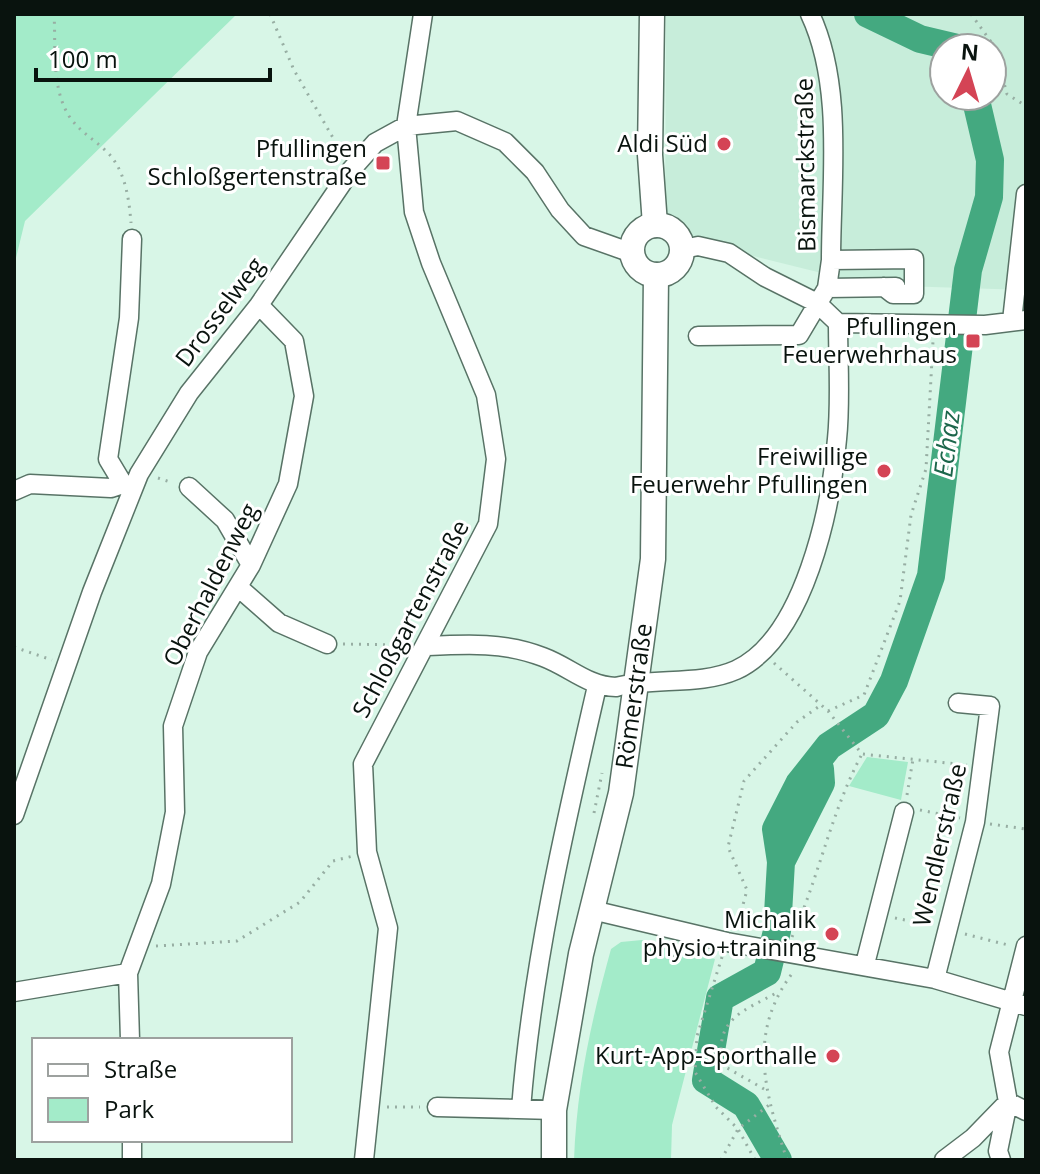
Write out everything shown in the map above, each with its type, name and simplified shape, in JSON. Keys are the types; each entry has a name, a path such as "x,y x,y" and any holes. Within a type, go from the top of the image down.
{"main road":[{"path":"652,14 650,155 655,225"},
{"path":"655,225 677,234 683,249 679,263 667,273 656,275 639,267 632,253 634,241 643,229 655,225"},
{"name":"Römerstraße","path":"554,1160 554,1110 592,910 621,793 653,559 656,275"}],"street":[{"name":"Schloßgartenstraße","path":"364,1160 388,928 367,852 363,764 421,646 488,524 496,459 486,395 431,263 414,212 406,126 423,14"},
{"name":"Bismarckstraße","path":"698,336 799,335 822,295 831,260 830,75 813,20"},
{"name":"Drosselweg","path":"14,815 128,486 189,393 259,305 351,170 375,143 406,126 457,121 505,142 535,172 560,210 584,236 632,253"},
{"path":"421,646 488,643 543,657 597,686 616,687 735,671 762,653 795,605 818,536 837,439 838,323 985,325 1019,321 1026,194"},
{"path":"14,491 30,484 128,486 108,459 129,318 132,239"},
{"name":"Bismarckstraße","path":"683,249 698,246 729,253 822,295 838,323"},
{"path":"822,295 877,287 914,287 914,259 831,260"},
{"path":"873,260 877,287"},
{"name":"Oberhaldenweg","path":"130,1038 128,973 161,884 175,812 173,726 198,652 251,565 288,484 304,396 294,341 259,305"},
{"path":"189,487 225,520 251,565"},
{"path":"238,587 279,623 327,644"},
{"name":"Römerstraße","path":"521,1109 534,1006 570,804 597,686"},
{"name":"Wendlerstraße","path":"935,979 975,822 990,706 958,703"},
{"path":"865,964 904,810"},
{"path":"592,910 736,943 935,979 1019,1006"},
{"path":"1001,1160 998,1151 1008,1102 999,1052 1019,1006 1026,948"},
{"path":"14,992 128,973"},
{"path":"1008,1102 1026,1111"},
{"path":"944,1160 973,1138 1008,1102"},
{"path":"437,1107 554,1110"}],"path":[{"path":"54,14 58,91 68,115 84,135 107,152 126,184 132,239"},
{"path":"270,14 294,70 351,170"},
{"path":"971,14 994,46 1007,94 1026,106"},
{"path":"828,711 864,695 900,601 911,515 926,469 934,325"},
{"path":"151,477 189,487"},
{"path":"327,644 421,646"},
{"path":"14,647 67,666"},
{"path":"762,653 828,711 862,754 984,767"},
{"path":"755,1160 738,1129 716,1107 695,1072 697,1036 736,943 747,890 728,847 744,781 797,722 821,705"},
{"path":"785,952 812,894 844,788 862,754"},
{"path":"913,759 904,810 967,819"},
{"path":"1004,826 1026,829"},
{"path":"147,947 237,941 300,902 333,861 355,855"},
{"path":"879,915 1026,948"},
{"path":"787,1160 765,1089 767,1018 778,992 805,956"},
{"path":"765,1089 722,1065 719,1041 733,1017 778,992"},
{"path":"721,1160 738,1129 769,1105"},
{"path":"381,1107 407,1107"}],"shaded area":[{"path":"666,14 1026,14 1026,290 870,285 665,234"}],"green space":[{"path":"14,14 237,14 25,221 14,266"},
{"path":"867,757 908,762 901,800 849,786"},
{"path":"642,940 715,959 672,1125 671,1160 574,1160 586,1053 611,949 621,942"}],"waterway":[{"name":"Echaz","path":"868,14 928,41"},
{"name":"Echaz","path":"778,1160 746,1105 706,1080 720,998 767,972 777,931 781,862 776,829 799,784 829,746 876,715 894,681 931,576 968,270 989,197 990,160 979,112"},
{"name":"Echaz","path":"781,862 821,783 820,769"}],"place":[{"name":"Aldi Süd","path":"724,144"},
{"name":"Pfullingen Schloßgertenstraße","path":"383,163"},
{"name":"Pfullingen Feuerwehrhaus","path":"973,341"},
{"name":"Freiwillige Feuerwehr Pfullingen","path":"884,471"},
{"name":"Michalik physio+training","path":"832,934"},
{"name":"Kurt-App-Sporthalle","path":"833,1056"}]}
